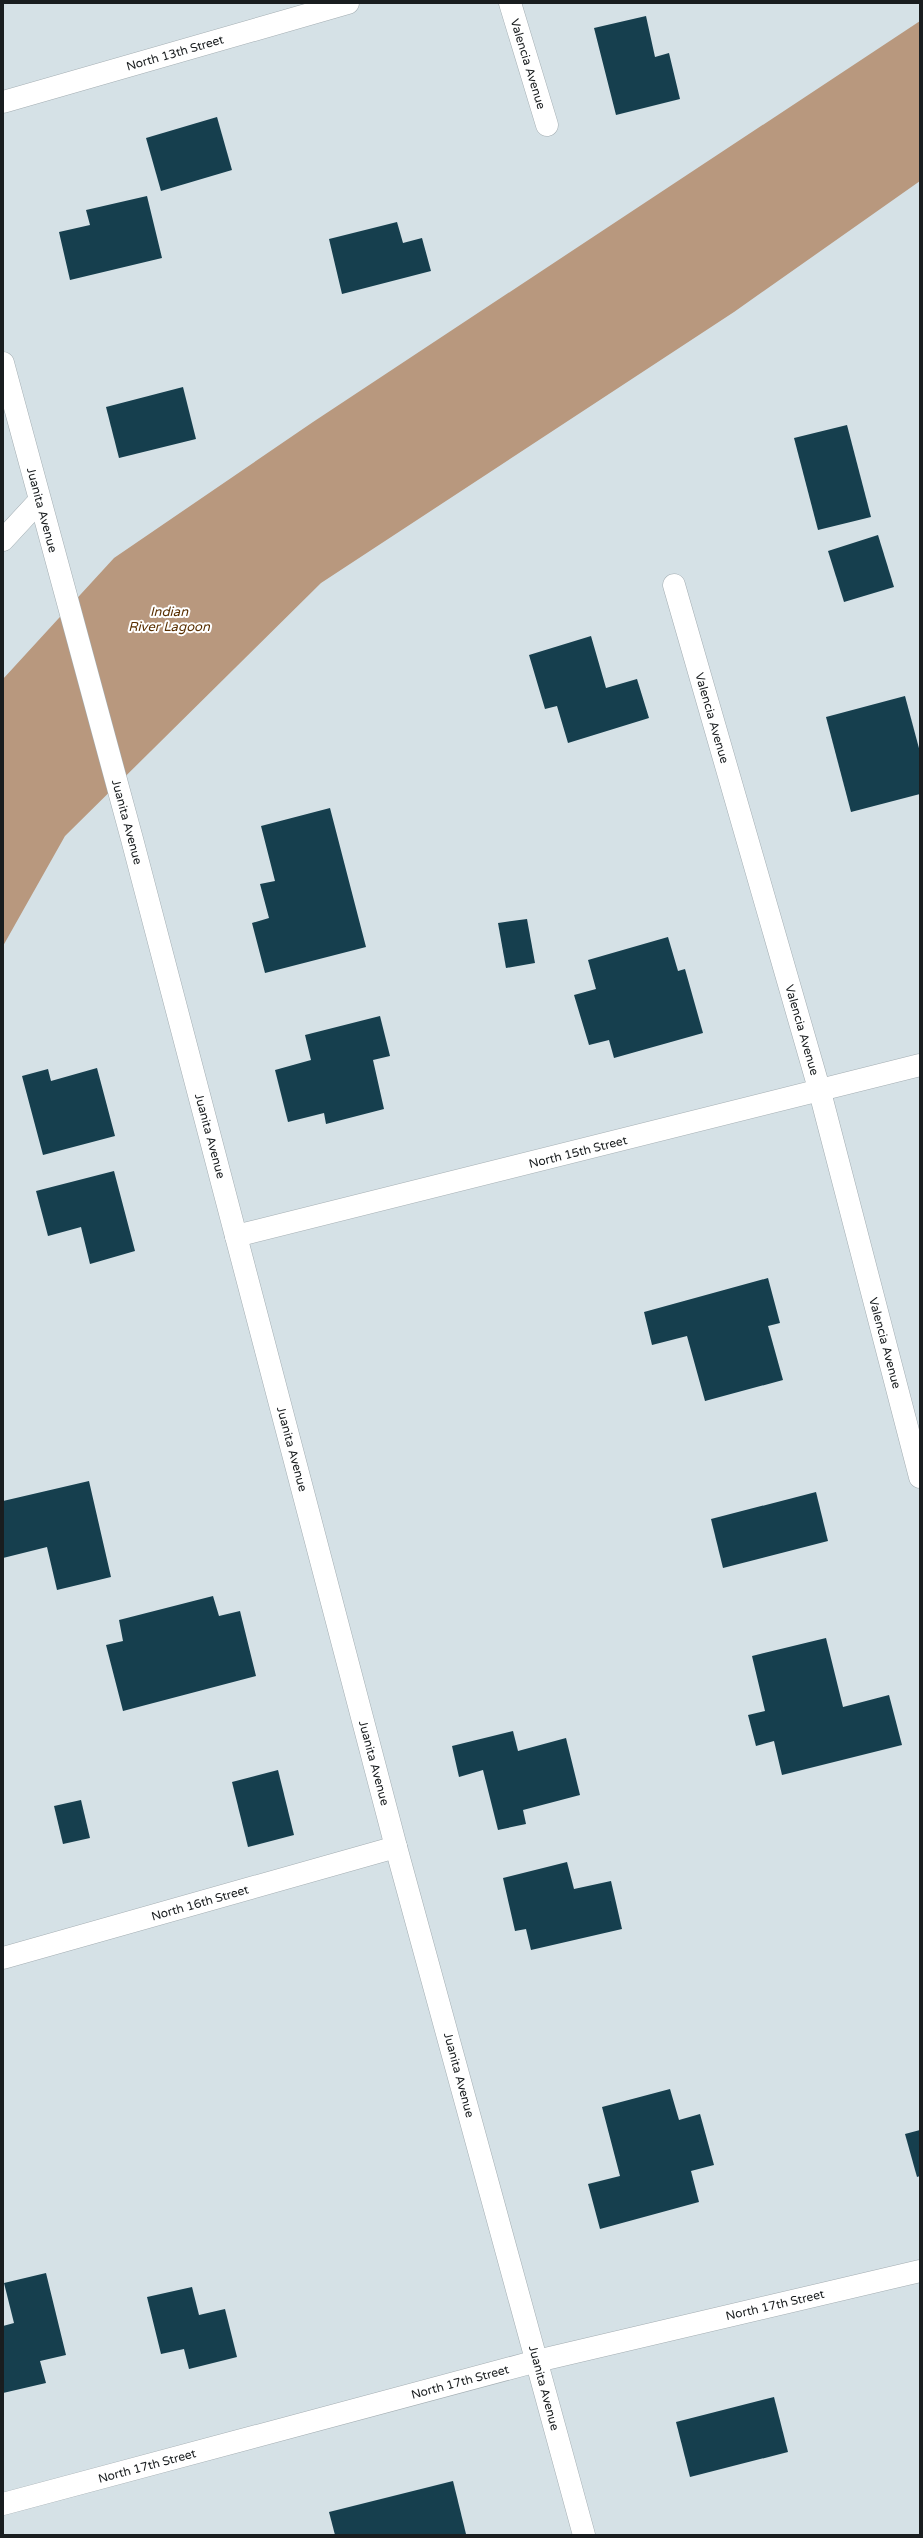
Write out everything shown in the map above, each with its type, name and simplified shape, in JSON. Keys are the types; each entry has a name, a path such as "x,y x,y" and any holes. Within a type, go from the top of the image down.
{"street":[{"name":"North 13th Street","path":"3,102 348,3"},
{"name":"Valencia Avenue","path":"510,3 547,125"},
{"name":"Juanita Avenue","path":"3,363 39,501 132,840 396,1847 584,2535"},
{"path":"3,540 39,501"},
{"name":"Valencia Avenue","path":"674,585 820,1092 920,1477"},
{"name":"North 15th Street","path":"236,1236 820,1092 920,1065"},
{"name":"North 16th Street","path":"3,1958 396,1847"},
{"name":"North 17th Street","path":"3,2504 537,2361 920,2271"}],"water":[{"name":"Indian River Lagoon","path":"920,21 920,181 734,312 321,583 65,836 3,946 3,679 114,558 313,422"}],"building":[{"path":"646,16 655,57 669,53 680,99 616,115 594,28"},
{"path":"217,117 232,170 161,191 146,138"},
{"path":"147,196 162,258 70,280 59,232 90,225 86,210"},
{"path":"397,222 403,243 422,238 431,271 342,294 329,239"},
{"path":"183,387 196,439 119,458 106,407"},
{"path":"847,425 871,517 818,530 794,438"},
{"path":"878,535 894,587 844,602 828,551"},
{"path":"591,636 606,688 637,679 649,718 568,743 557,706 545,709 529,655"},
{"path":"905,696 920,752 920,794 851,812 826,717"},
{"path":"330,808 366,947 265,973 252,923 269,918 260,884 275,881 261,826"},
{"path":"527,919 535,963 506,968 498,923"},
{"path":"668,937 678,971 685,969 703,1033 614,1058 609,1040 589,1045 574,995 596,989 588,960"},
{"path":"380,1016 390,1056 373,1060 384,1109 326,1124 324,1113 288,1122 275,1070 311,1060 305,1035"},
{"path":"97,1068 115,1136 43,1155 22,1076 48,1069 51,1081"},
{"path":"114,1171 135,1251 90,1264 81,1227 48,1236 36,1191"},
{"path":"768,1278 780,1323 768,1326 783,1380 705,1401 687,1336 652,1345 644,1312"},
{"path":"89,1481 111,1577 57,1590 47,1547 3,1558 3,1501"},
{"path":"816,1492 828,1541 723,1568 711,1519"},
{"path":"213,1596 219,1616 240,1611 256,1676 123,1711 106,1645 123,1641 119,1620"},
{"path":"826,1638 843,1707 889,1695 902,1745 782,1775 774,1741 756,1746 748,1715 765,1711 752,1656"},
{"path":"513,1731 518,1751 566,1738 580,1795 523,1810 526,1824 498,1830 483,1770 459,1777 452,1746"},
{"path":"278,1770 294,1835 248,1847 232,1782"},
{"path":"81,1800 90,1838 63,1844 54,1806"},
{"path":"567,1862 574,1889 611,1881 622,1929 531,1950 526,1929 515,1931 503,1878"},
{"path":"670,2089 679,2120 700,2114 714,2165 691,2171 699,2202 600,2229 588,2184 620,2176 602,2107"},
{"path":"920,2130 920,2176 917,2177 905,2134"},
{"path":"46,2273 66,2355 40,2361 46,2383 3,2393 3,2326 14,2323 4,2283"},
{"path":"192,2287 199,2315 225,2309 237,2357 189,2369 184,2349 161,2354 147,2297"},
{"path":"774,2397 788,2452 690,2477 676,2422"},
{"path":"453,2481 466,2534 335,2535 329,2512"}]}
